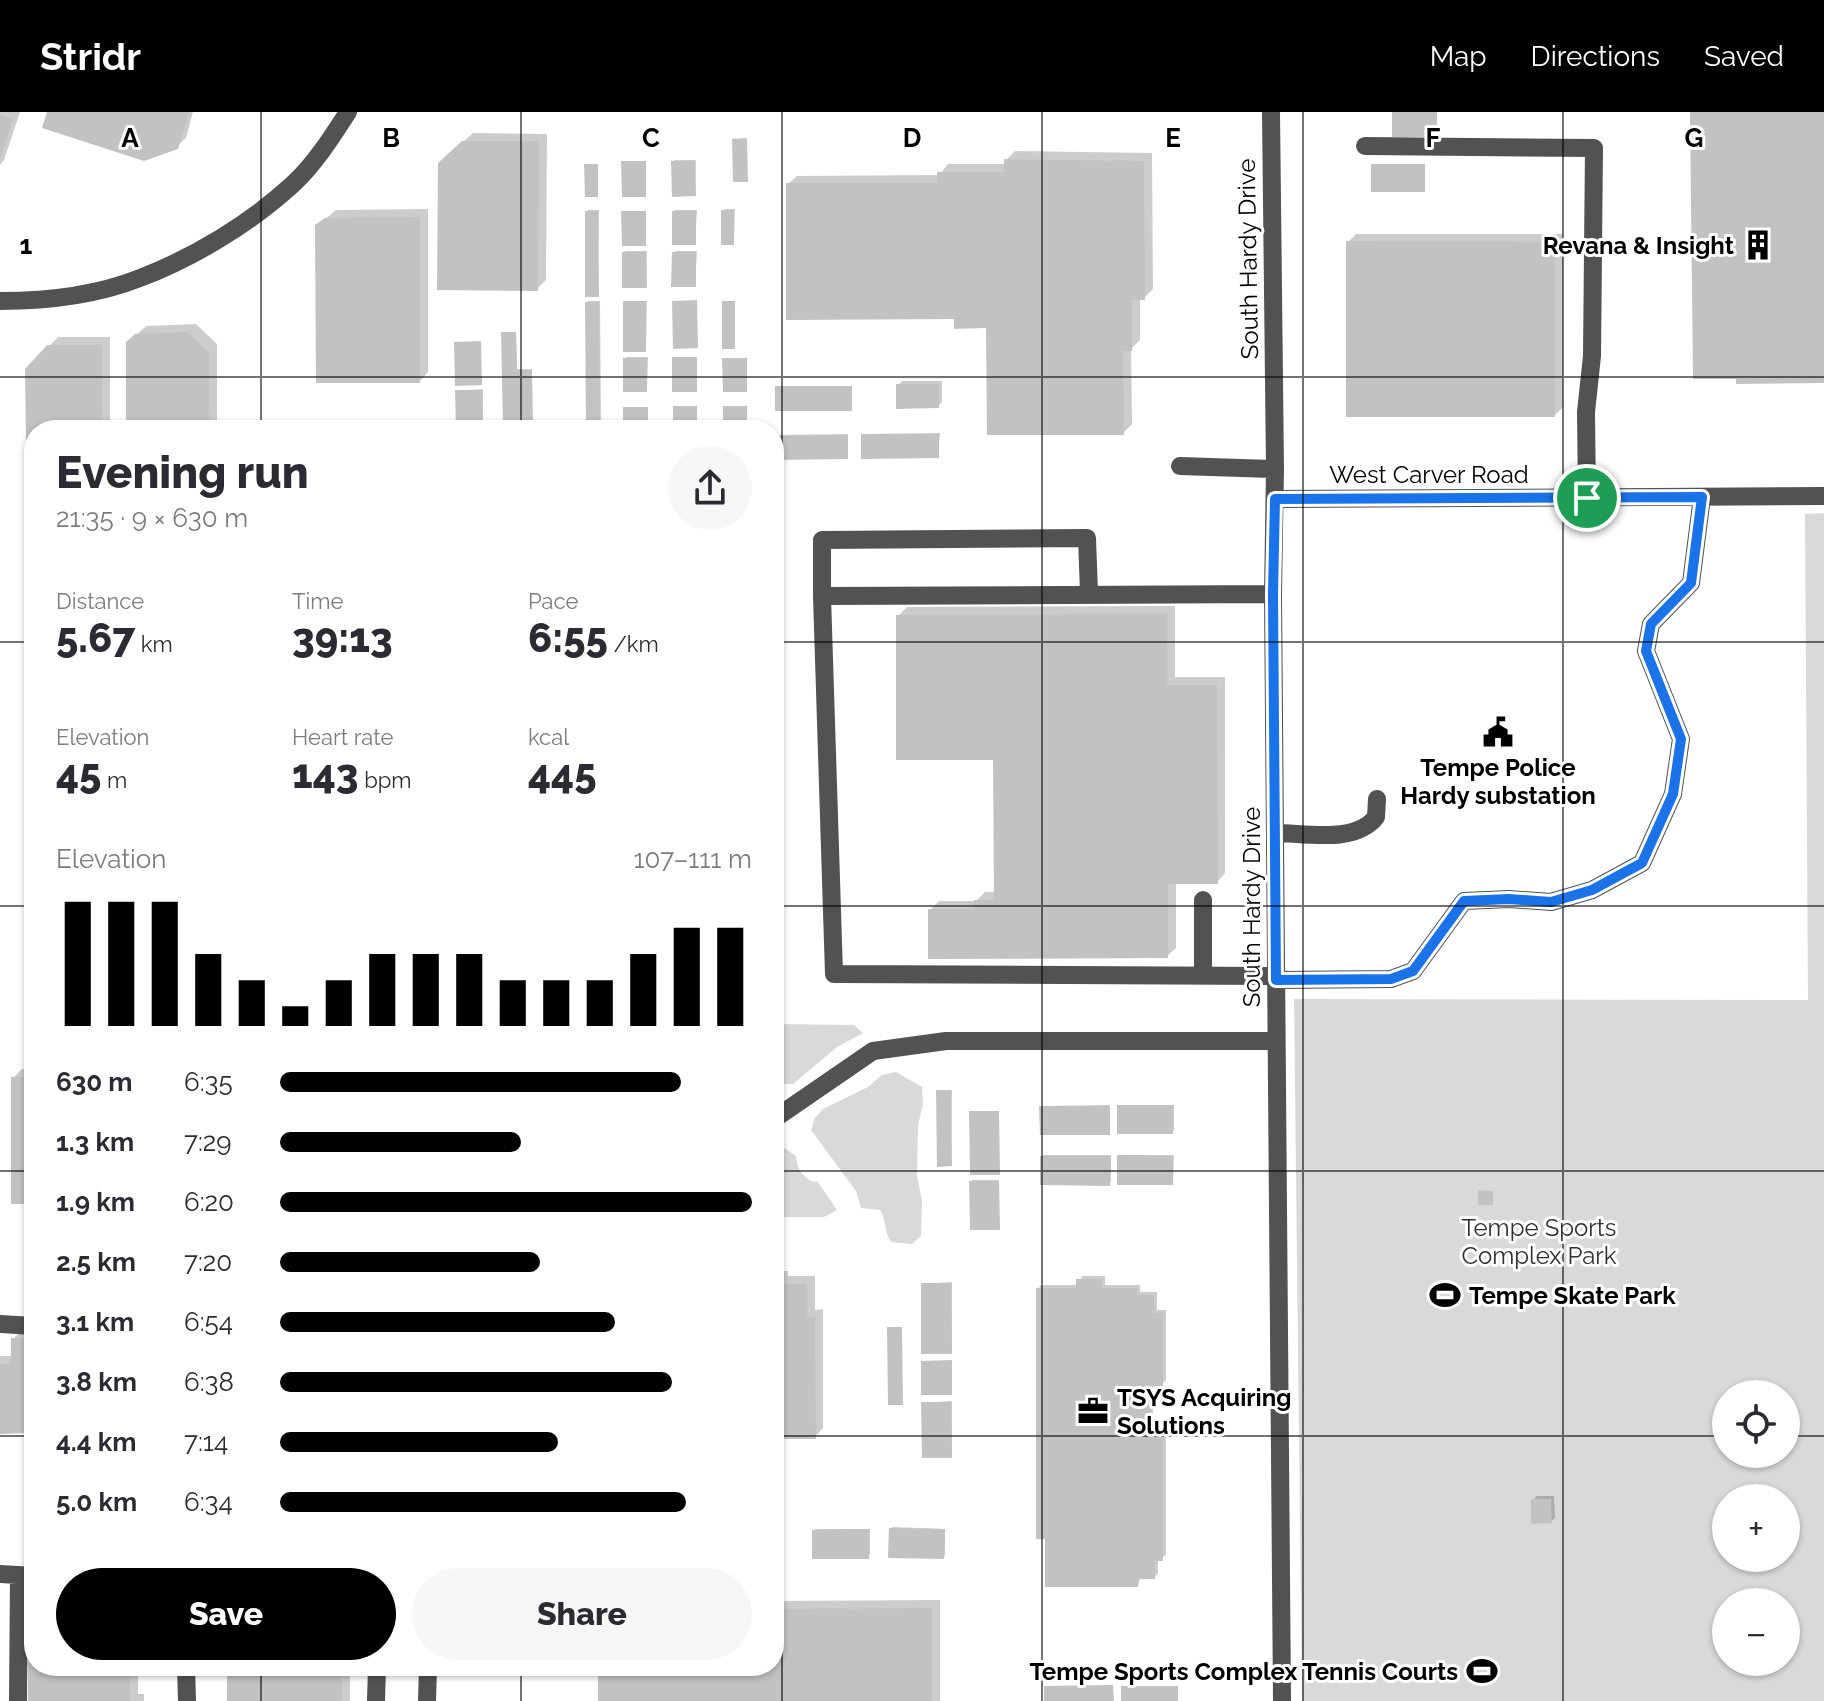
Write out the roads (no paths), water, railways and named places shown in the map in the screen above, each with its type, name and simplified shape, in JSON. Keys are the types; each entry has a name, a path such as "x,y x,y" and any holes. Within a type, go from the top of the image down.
{"street":[{"path":"0,301 89,292 139,279 197,251 252,216 293,184 348,112"},
{"name":"South Hardy Drive","path":"1271,112 1282,1701"},
{"path":"1365,146 1594,148 1592,356 1586,412 1587,498"},
{"path":"1180,466 1275,469"},
{"name":"West Carver Road","path":"1275,499 1824,496"},
{"path":"1089,593 1087,538 822,540 834,974 1391,979 1413,971 1464,901 1509,899 1551,902 1592,890 1642,863 1673,794 1681,739 1646,651 1651,624 1691,583 1702,497"},
{"path":"822,596 1273,594"},
{"path":"1275,833 1337,834 1356,831 1365,828 1376,817 1377,799"},
{"path":"1203,900 1203,975"},
{"path":"784,1105 873,1051 932,1043 1276,1041"},
{"path":"0,1324 24,1325"},
{"path":"18,1575 18,1701"},
{"path":"186,1676 187,1701"},
{"path":"376,1701 377,1676"},
{"path":"427,1701 428,1676"}],"place":[{"name":"Revana & Insight","path":"1758,245"},
{"name":"Tempe Police Hardy substation","path":"1498,732"},
{"name":"Tempe Skate Park","path":"1445,1295"},
{"name":"TSYS Acquiring Solutions","path":"1093,1411"},
{"name":"Tempe Sports Complex Tennis Courts","path":"1482,1671"}],"park label":[{"name":"Tempe Sports Complex Park","path":"1539,1241"}]}
